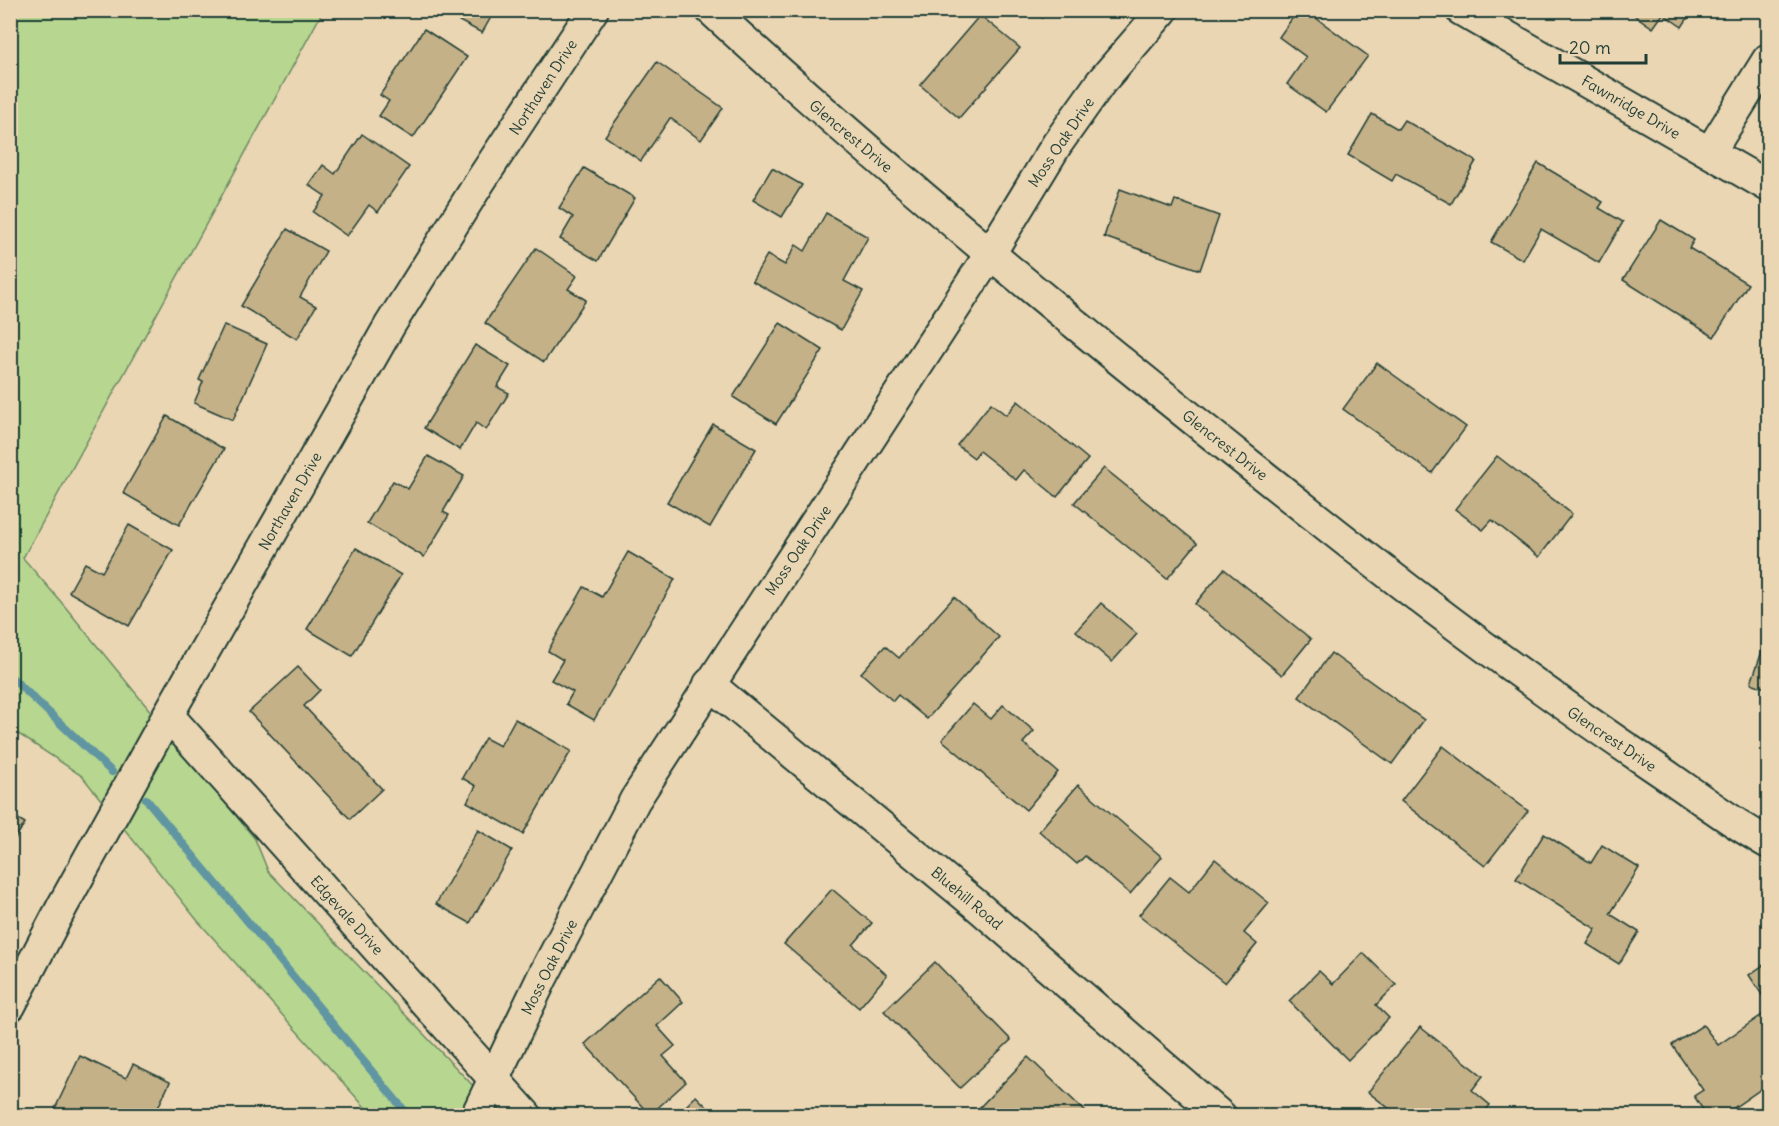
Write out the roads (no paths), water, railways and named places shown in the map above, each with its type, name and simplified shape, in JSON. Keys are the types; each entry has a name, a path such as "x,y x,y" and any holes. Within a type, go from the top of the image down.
{"street":[{"name":"Northaven Drive","path":"10,1006 168,714 390,325 593,10"},
{"name":"Glencrest Drive","path":"711,10 803,95 1119,362 1409,591 1577,715 1768,843"},
{"name":"Moss Oak Drive","path":"476,1116 542,978 635,800 990,254 1070,126 1101,82 1162,10"},
{"name":"Fawnridge Drive","path":"1461,10 1768,186"},
{"path":"1710,152 1768,58"},
{"name":"Bluehill Road","path":"709,684 974,903 1221,1116"},
{"name":"Edgevale Drive","path":"168,714 527,1116"}],"waterway":[{"path":"10,676 112,772"},
{"path":"146,799 409,1116"}]}
